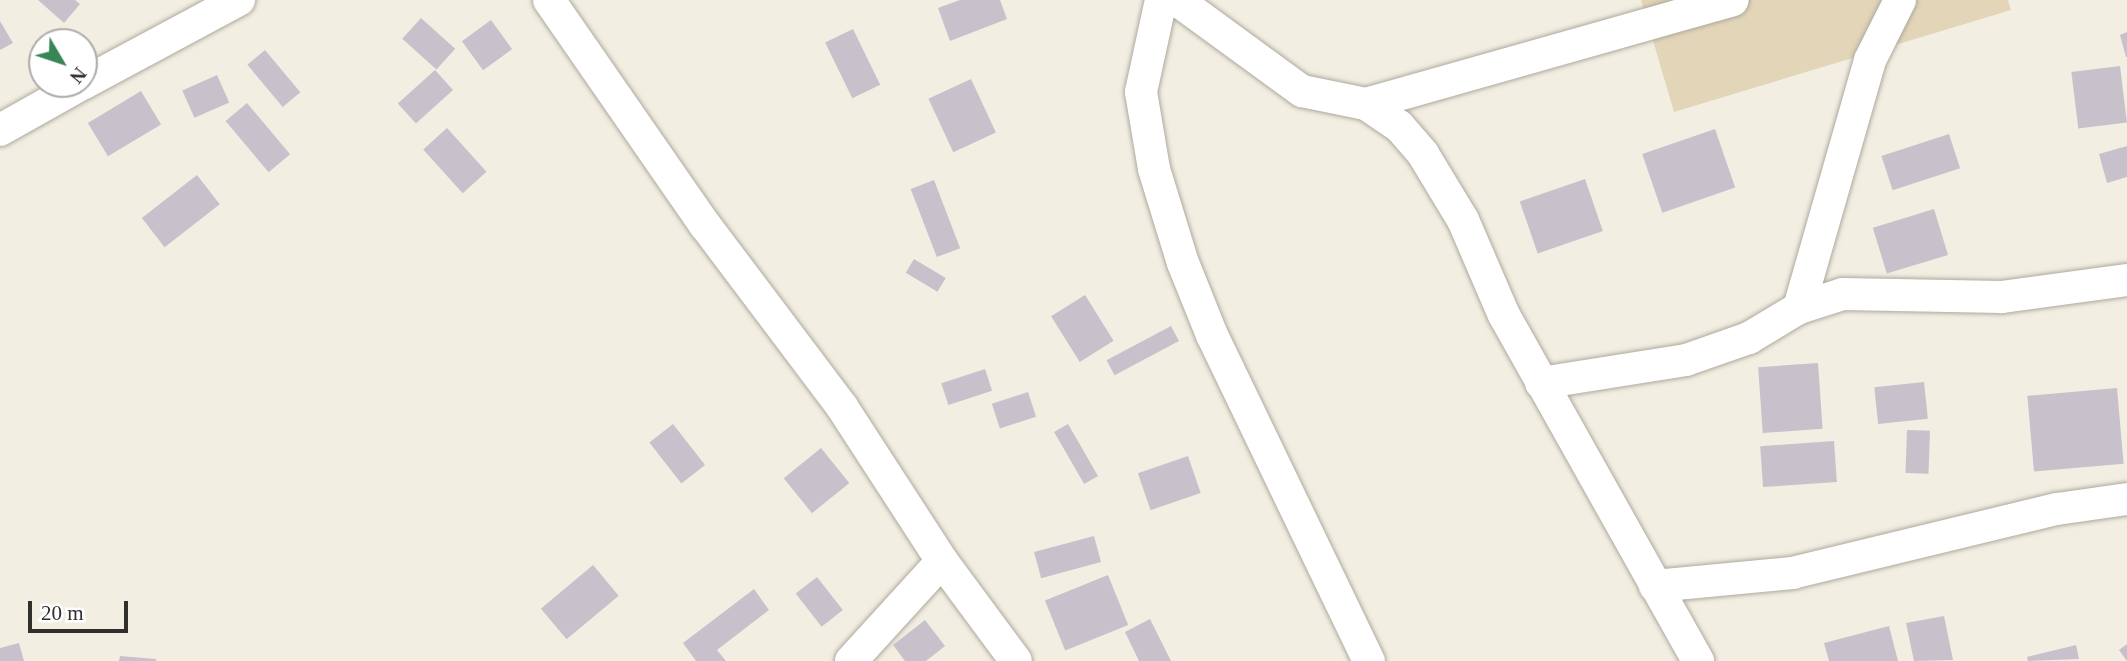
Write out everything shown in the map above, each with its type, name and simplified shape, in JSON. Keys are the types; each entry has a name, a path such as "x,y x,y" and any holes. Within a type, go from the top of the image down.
{"street":[{"path":"549,0 705,225 842,407 942,561 1016,661"},
{"path":"1161,0 1140,92 1154,169 1183,263 1212,335 1369,661"},
{"path":"1177,0 1238,49 1302,91 1366,104 1399,126 1423,154 1464,220 1504,315 1698,661"},
{"path":"1366,104 1733,0"},
{"path":"1799,308 1870,60 1900,0"},
{"path":"98,74 222,3"},
{"path":"0,130 57,98"},
{"path":"1541,383 1686,360 1749,338 1799,308 1843,294 2002,297 2127,280"},
{"path":"1655,586 1792,573 2057,509 2127,499"},
{"path":"851,661 942,561"}],"shaded area":[{"path":"1641,0 2008,0 2011,10 1674,112"}],"building":[{"path":"38,0 75,0 80,4 64,23"},
{"path":"960,0 1000,0 1007,19 950,41 938,8"},
{"path":"421,18 455,49 436,70 402,39"},
{"path":"491,20 512,49 483,70 462,41"},
{"path":"0,21 13,43 0,50"},
{"path":"853,29 880,85 852,98 825,43"},
{"path":"2127,32 2127,57 2126,57 2120,35"},
{"path":"265,50 300,92 283,107 247,65"},
{"path":"2120,66 2127,123 2078,129 2071,72"},
{"path":"435,70 453,90 416,124 398,103"},
{"path":"217,75 229,102 194,118 182,90"},
{"path":"971,79 996,132 953,152 928,99"},
{"path":"141,91 161,124 108,156 88,123"},
{"path":"247,103 290,154 269,172 226,121"},
{"path":"447,128 486,172 463,193 423,149"},
{"path":"1715,129 1735,188 1662,213 1642,154"},
{"path":"1949,134 1960,168 1893,190 1881,156"},
{"path":"2127,146 2127,177 2107,183 2099,154"},
{"path":"197,175 220,204 165,247 142,218"},
{"path":"1585,179 1603,231 1538,253 1520,201"},
{"path":"934,180 960,248 937,257 911,189"},
{"path":"1934,209 1948,255 1887,274 1873,228"},
{"path":"914,259 946,278 937,292 906,273"},
{"path":"1085,295 1114,341 1080,362 1051,316"},
{"path":"1171,326 1179,341 1115,375 1107,360"},
{"path":"1818,363 1823,429 1763,433 1758,367"},
{"path":"985,369 992,391 948,405 941,383"},
{"path":"1924,382 1928,419 1878,424 1874,387"},
{"path":"2117,388 2124,464 2034,472 2027,396"},
{"path":"1028,392 1036,417 1000,428 992,404"},
{"path":"673,424 705,465 681,483 649,442"},
{"path":"1068,424 1098,476 1084,484 1054,432"},
{"path":"1907,430 1930,431 1928,474 1905,473"},
{"path":"1834,441 1837,482 1763,487 1760,446"},
{"path":"821,448 849,483 812,513 784,478"},
{"path":"1188,456 1201,493 1151,510 1138,473"},
{"path":"1094,536 1101,562 1041,578 1034,552"},
{"path":"593,565 619,596 567,639 541,609"},
{"path":"1108,575 1128,625 1065,651 1045,600"},
{"path":"817,577 843,610 822,627 796,594"},
{"path":"754,589 769,610 717,650 726,661 696,661 683,643"},
{"path":"1944,616 1953,660 1914,661 1906,623"},
{"path":"1150,619 1171,661 1139,661 1125,632"},
{"path":"925,620 945,646 926,661 905,661 893,645"},
{"path":"1889,626 1898,661 1829,661 1824,643"},
{"path":"19,643 24,661 0,661 0,648"},
{"path":"2127,644 2127,661 2119,650"},
{"path":"2076,645 2079,659 2028,661 2027,657"},
{"path":"120,656 156,659 156,661 119,661"}]}
